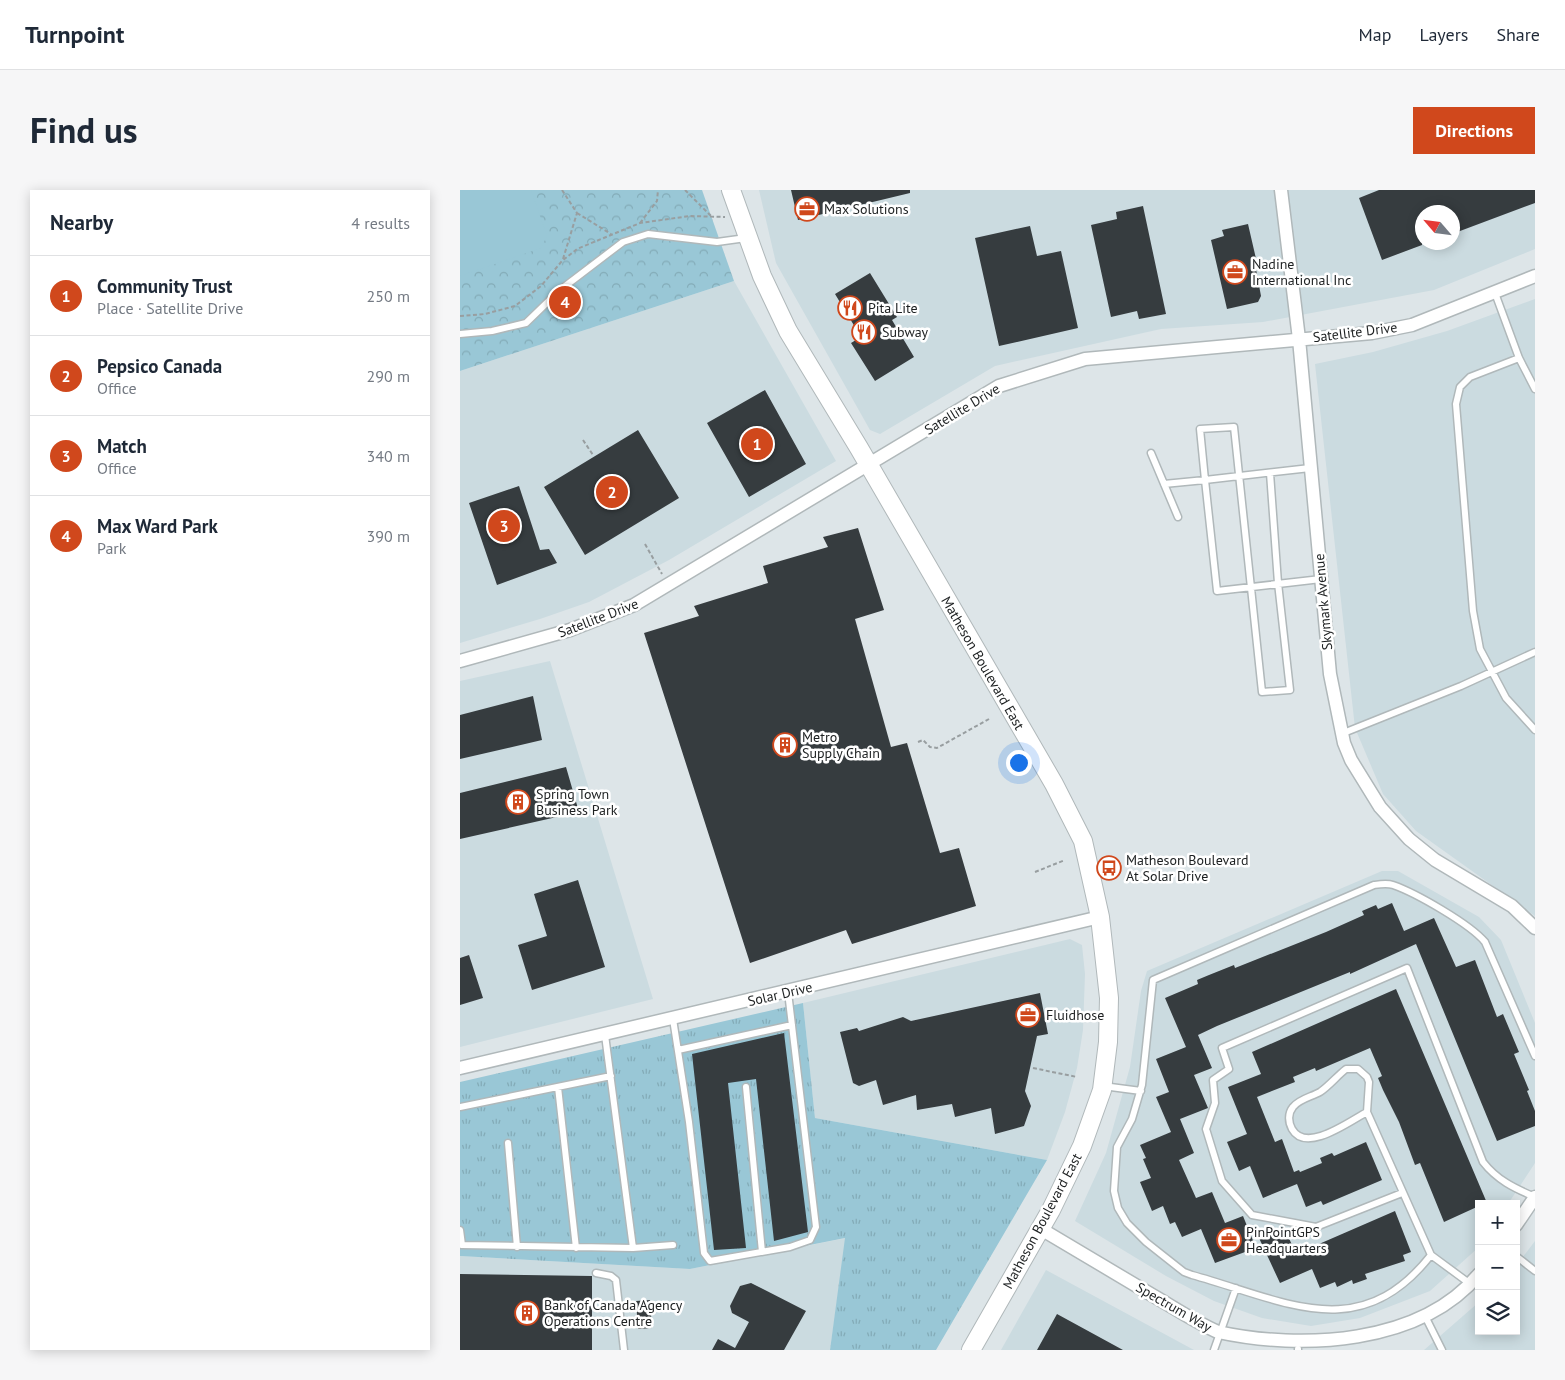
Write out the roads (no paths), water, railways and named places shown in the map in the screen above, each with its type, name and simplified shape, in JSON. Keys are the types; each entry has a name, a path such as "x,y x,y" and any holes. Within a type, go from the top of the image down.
{"street":[{"name":"Matheson Boulevard East","path":"731,190 764,280 788,331 1054,784 1083,841 1100,917 1109,998 1108,1042 1102,1086 1082,1146 1041,1230 971,1350"},
{"name":"Skymark Avenue","path":"1281,190 1299,339 1330,674 1341,734 1351,760 1380,807 1409,839 1435,860 1512,906 1535,928"},
{"name":"Satellite Drive","path":"460,661 518,646 605,618 634,605 999,386 1026,376 1085,359 1372,333 1412,325 1535,276"},
{"name":"Solar Drive","path":"460,1068 1100,917"},
{"path":"1520,1219 1535,1197"},
{"name":"Spectrum Way","path":"1041,1230 1220,1333 1249,1341 1298,1350 1346,1345 1384,1336 1426,1318 1475,1278"}],"lane":[{"path":"460,334 492,331 526,323 560,290 623,242 648,234 718,242 748,238"},
{"path":"1495,293 1519,358 1535,389"},
{"path":"1519,358 1470,377 1463,382 1456,404 1472,611 1480,649 1511,706 1535,730"},
{"path":"1270,473 1278,584 1290,690 1262,692 1252,586 1234,427 1200,429 1217,591 1252,586 1278,584 1321,578"},
{"path":"1151,453 1178,517"},
{"path":"1164,484 1310,468"},
{"path":"1341,734 1461,686 1535,652"},
{"path":"1431,1255 1409,1281 1388,1296 1356,1306 1316,1310 1184,1272 1146,1242 1127,1223 1118,1208 1114,1192 1117,1147 1132,1118 1141,1091 1153,980 1374,885 1383,884 1401,889 1476,931 1486,942 1535,1056"},
{"path":"1402,1193 1316,1227 1252,1215 1222,1181 1206,1129 1215,1103 1213,1080 1229,1069 1222,1048 1407,968 1483,1162 1499,1179 1535,1197"},
{"path":"674,1019 704,1253 710,1261 762,1252 810,1240 816,1227 788,992"},
{"path":"678,1050 792,1025"},
{"path":"605,1034 633,1248"},
{"path":"1367,1112 1317,1139 1301,1137 1296,1134 1289,1123 1294,1105 1319,1092 1346,1069 1352,1068 1363,1072 1370,1082 1367,1112 1431,1255 1469,1283"},
{"path":"460,1107 610,1076"},
{"path":"558,1086 576,1248"},
{"path":"1102,1086 1141,1091"},
{"path":"746,1087 762,1252"},
{"path":"508,1143 518,1247"},
{"path":"460,1230 462,1246 633,1248 673,1245"},
{"path":"1520,1259 1535,1271"},
{"path":"596,1273 611,1276 616,1280 624,1350"},
{"path":"1214,1350 1236,1288"},
{"path":"1426,1318 1442,1350"}],"place":[{"name":"Max Solutions","path":"807,209"},
{"name":"Nadine International Inc","path":"1235,272"},
{"name":"Max Ward Park","path":"565,302"},
{"name":"Pita Lite","path":"850,308"},
{"name":"Subway","path":"864,332"},
{"name":"Community Trust","path":"757,444"},
{"name":"Pepsico Canada","path":"612,492"},
{"name":"Match","path":"504,526"},
{"name":"Metro Supply Chain","path":"785,745"},
{"name":"Spring Town Business Park","path":"518,802"},
{"name":"Matheson Boulevard At Solar Drive","path":"1109,868"},
{"name":"Fluidhose","path":"1028,1015"},
{"name":"PinPointGPS Headquarters","path":"1229,1240"},
{"name":"Bank of Canada Agency Operations Centre","path":"527,1313"}]}
